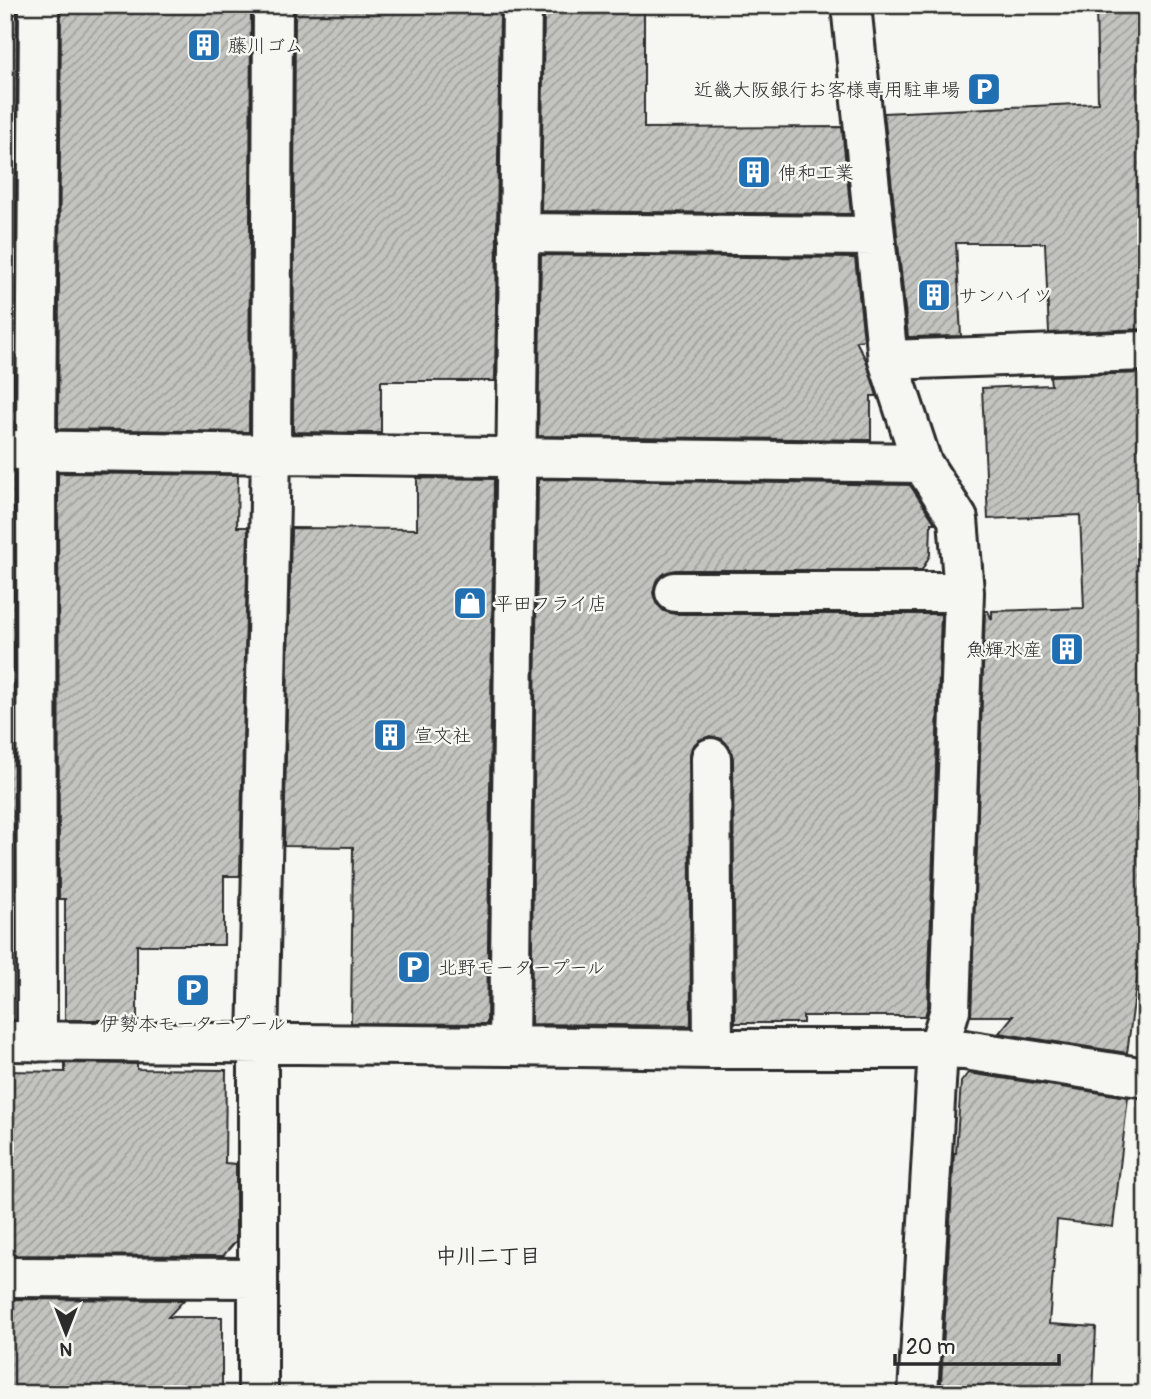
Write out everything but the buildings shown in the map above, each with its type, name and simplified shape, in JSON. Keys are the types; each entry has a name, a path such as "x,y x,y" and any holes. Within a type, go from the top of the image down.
{"street":[{"path":"39,5 21,451 21,1042 938,1049 965,1050 1146,1078"},
{"path":"258,1394 258,1045 271,455 273,5"},
{"path":"509,1045 522,5"},
{"path":"851,5 888,360 922,463 958,519 964,592 950,1010 938,1049 918,1394"},
{"path":"519,233 875,236"},
{"path":"888,360 1146,351"},
{"path":"21,451 922,463"},
{"path":"675,592 964,592"},
{"path":"711,758 713,1049"},
{"path":"5,1277 258,1278"}],"place":[{"name":"藤川ゴム","path":"204,45"},
{"name":"近畿大阪銀行お客様専用駐車場","path":"984,89"},
{"name":"伸和工業","path":"754,172"},
{"name":"サンハイツ","path":"934,295"},
{"name":"平田フライ店","path":"470,603"},
{"name":"魚輝水産","path":"1067,649"},
{"name":"宣文社","path":"390,735"},
{"name":"北野モータープール","path":"414,967"},
{"name":"伊勢本モータープール","path":"193,990"}],"district":[{"name":"中川二丁目","path":"488,1256"}]}
